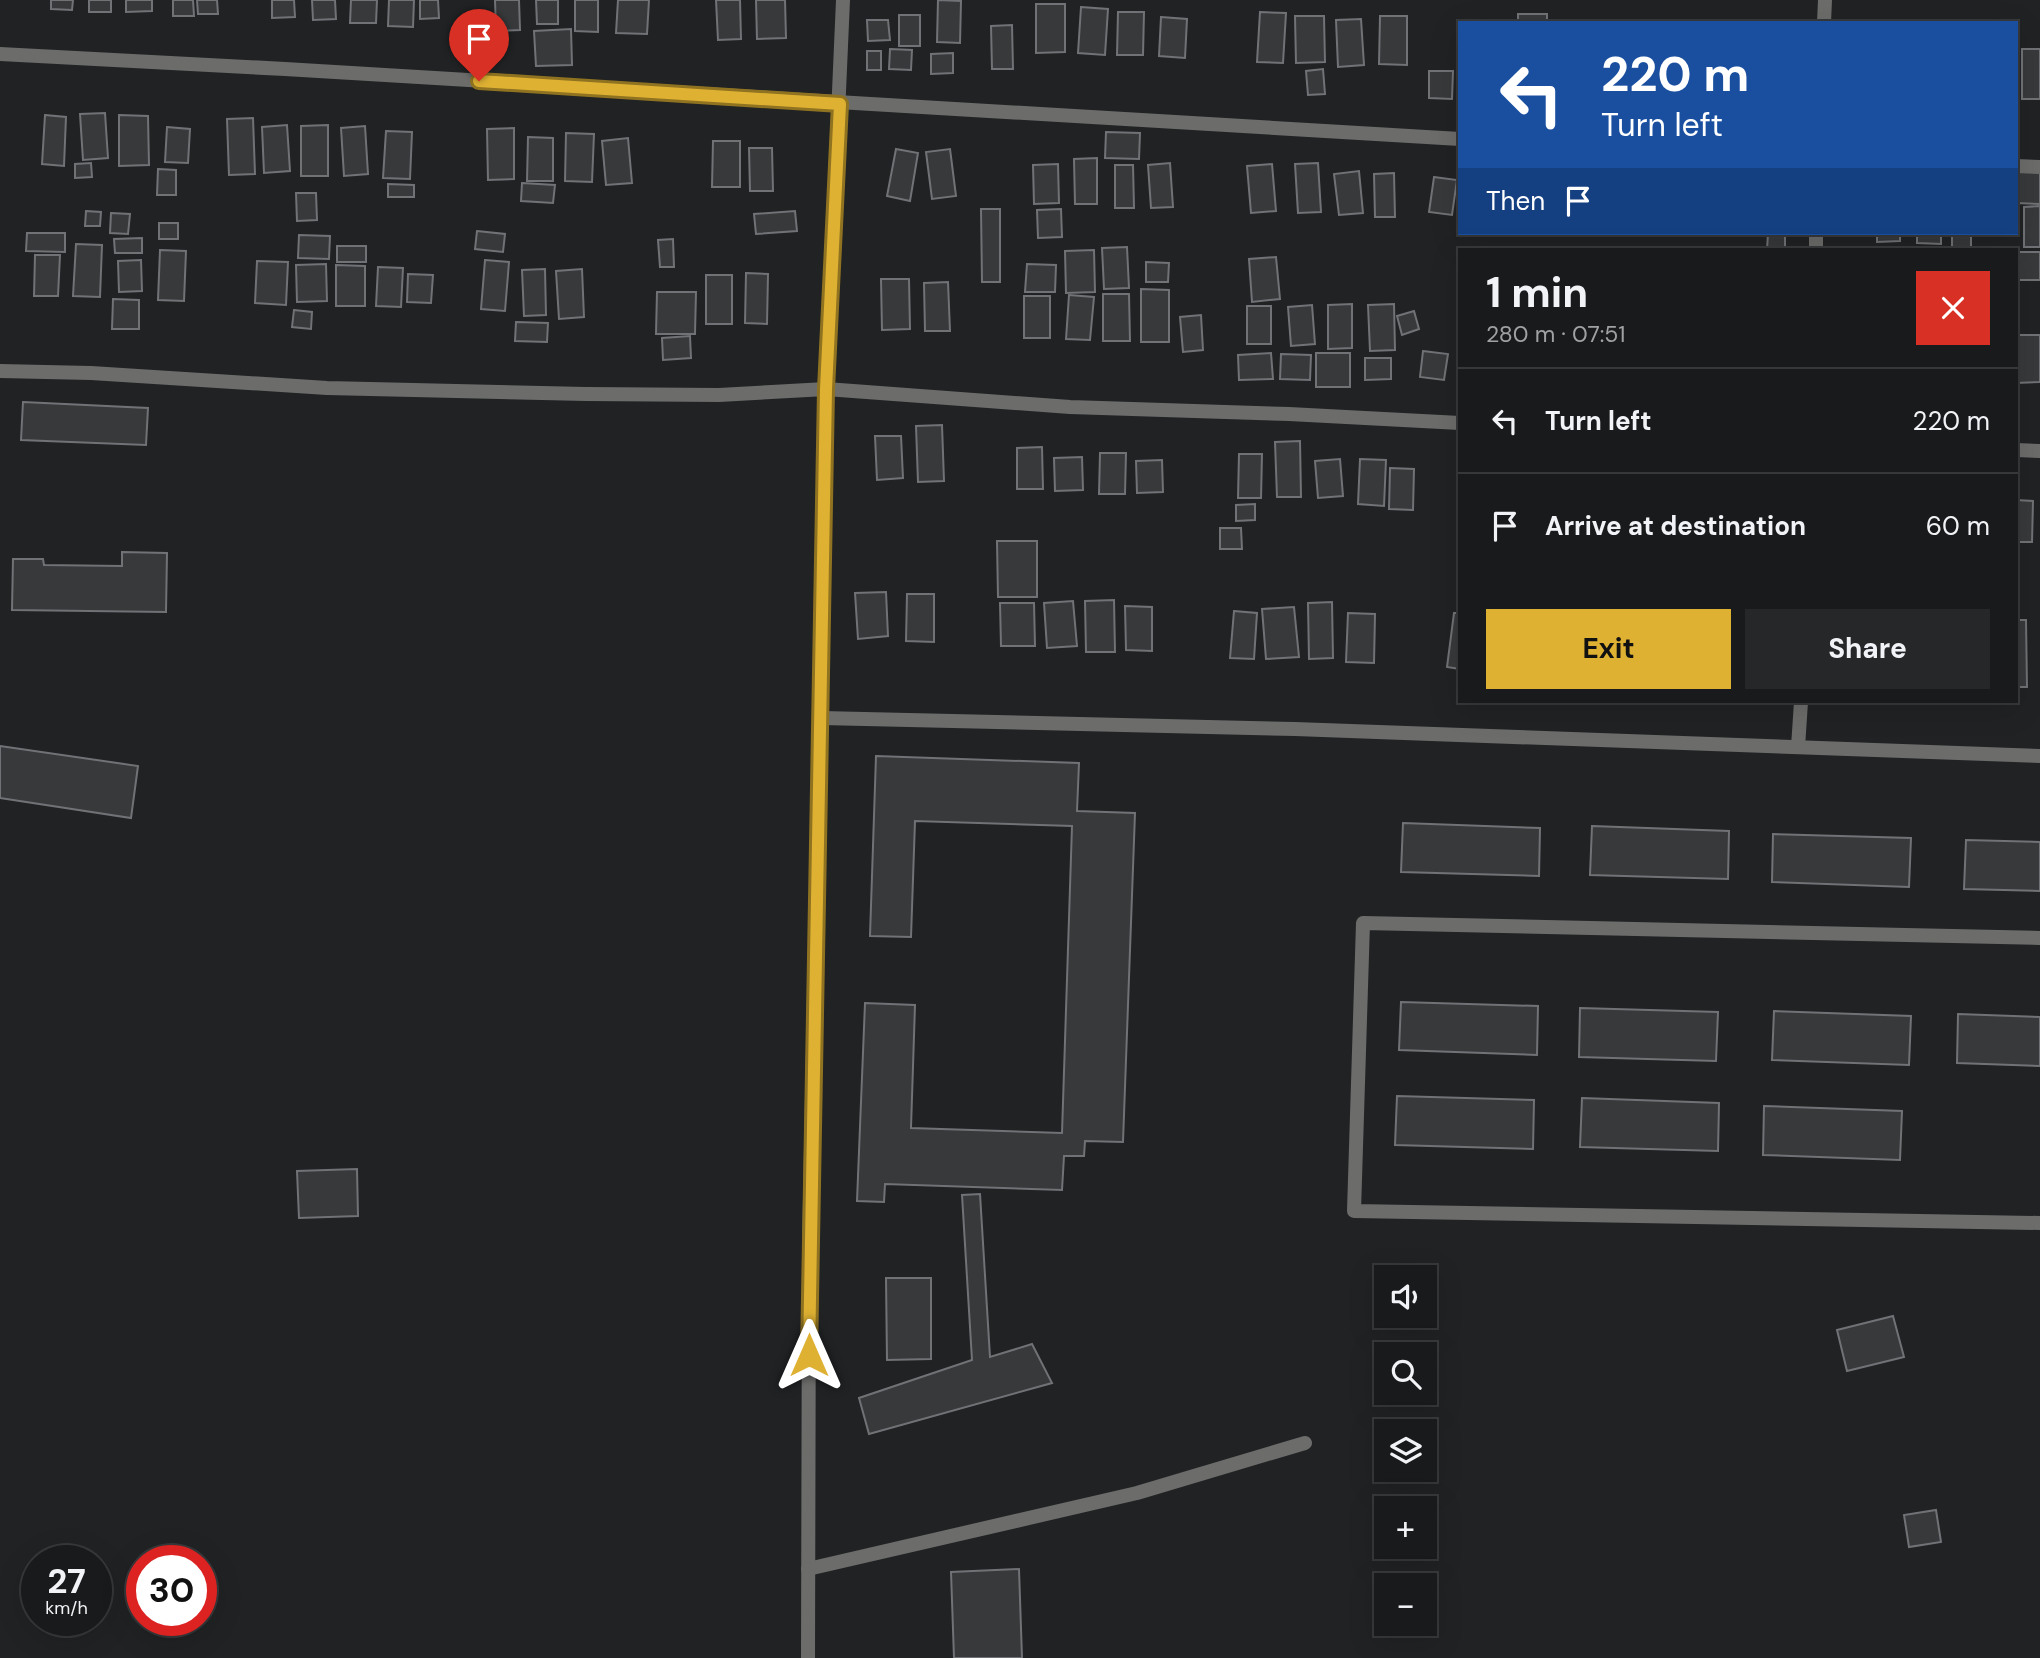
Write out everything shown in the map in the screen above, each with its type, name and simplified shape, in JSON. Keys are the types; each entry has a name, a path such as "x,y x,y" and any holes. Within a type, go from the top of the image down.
{"street":[{"path":"808,1658 809,1248 826,389 844,0"},
{"path":"1824,21 1825,0"},
{"path":"0,54 1458,139"},
{"path":"2018,166 2040,167"},
{"path":"0,371 91,373 327,388 586,394 719,395 826,389 1070,407 1458,423"},
{"path":"2018,450 2040,451"},
{"path":"1798,747 1801,703"},
{"path":"821,718 1295,729 2040,756"},
{"path":"2040,938 1363,923 1354,1211 2040,1223"},
{"path":"808,1569 1137,1493 1305,1443"}],"building":[{"path":"51,0 73,0 72,10 51,9"},
{"path":"89,0 111,0 111,12 89,12"},
{"path":"126,0 152,0 152,11 126,12"},
{"path":"173,0 193,0 194,16 173,16"},
{"path":"197,0 217,0 218,14 198,14"},
{"path":"272,0 294,0 295,17 272,18"},
{"path":"312,0 335,0 336,19 313,20"},
{"path":"351,0 377,0 376,23 350,23"},
{"path":"389,0 414,0 413,27 388,26"},
{"path":"420,0 438,0 439,18 420,19"},
{"path":"495,0 519,0 520,30 496,31"},
{"path":"536,0 558,0 558,24 537,24"},
{"path":"575,0 598,0 598,32 575,31"},
{"path":"618,0 649,0 647,34 616,33"},
{"path":"716,0 740,0 741,39 718,40"},
{"path":"756,0 785,0 786,38 757,39"},
{"path":"938,0 961,1 960,43 937,42"},
{"path":"1036,4 1065,4 1065,52 1036,53"},
{"path":"1081,7 1108,9 1105,55 1078,53"},
{"path":"1118,12 1144,12 1143,55 1117,55"},
{"path":"1260,12 1286,13 1283,63 1257,62"},
{"path":"1518,14 1547,14 1547,21 1518,21"},
{"path":"899,15 920,15 920,46 899,46"},
{"path":"1295,16 1324,16 1325,62 1296,63"},
{"path":"1380,16 1407,16 1407,65 1379,64"},
{"path":"1161,17 1187,19 1185,58 1159,56"},
{"path":"1361,19 1364,65 1338,67 1336,20"},
{"path":"867,20 888,20 890,40 868,41"},
{"path":"1012,25 1013,69 992,69 991,26"},
{"path":"571,29 572,65 536,66 534,31"},
{"path":"890,49 912,50 911,70 889,69"},
{"path":"2022,49 2040,49 2040,99 2022,99"},
{"path":"867,51 881,51 881,70 867,70"},
{"path":"953,53 953,73 931,74 931,54"},
{"path":"1323,69 1325,94 1308,95 1306,71"},
{"path":"1429,71 1453,71 1452,99 1429,98"},
{"path":"105,113 108,158 83,160 80,114"},
{"path":"45,115 66,117 64,166 42,164"},
{"path":"119,115 148,116 149,165 119,166"},
{"path":"253,118 255,174 229,175 227,119"},
{"path":"287,125 290,171 264,173 262,127"},
{"path":"328,125 328,176 301,176 301,126"},
{"path":"365,126 368,174 344,176 341,128"},
{"path":"167,127 190,129 188,163 165,162"},
{"path":"514,128 514,179 488,180 487,129"},
{"path":"386,131 412,132 410,179 383,178"},
{"path":"1106,132 1140,133 1139,159 1105,158"},
{"path":"566,133 594,134 592,182 565,181"},
{"path":"528,137 553,138 553,181 527,181"},
{"path":"628,138 632,183 606,185 602,141"},
{"path":"713,141 740,141 740,187 712,187"},
{"path":"749,148 772,148 773,191 750,191"},
{"path":"896,149 918,153 910,201 887,196"},
{"path":"950,149 956,196 932,199 926,152"},
{"path":"1097,158 1097,204 1075,204 1074,159"},
{"path":"91,163 92,177 75,178 75,164"},
{"path":"1170,163 1173,207 1151,208 1148,165"},
{"path":"1318,163 1321,212 1298,213 1295,164"},
{"path":"1058,164 1059,203 1034,204 1033,165"},
{"path":"1272,164 1276,211 1251,213 1247,166"},
{"path":"1115,165 1133,165 1134,208 1115,208"},
{"path":"158,169 176,170 176,195 157,195"},
{"path":"1359,171 1363,213 1339,215 1334,174"},
{"path":"2018,171 2040,171 2040,204 2018,203"},
{"path":"1394,173 1395,217 1375,217 1374,174"},
{"path":"1434,177 1457,180 1452,215 1429,212"},
{"path":"522,183 555,185 553,203 521,201"},
{"path":"388,184 414,185 414,197 388,197"},
{"path":"296,193 316,193 317,220 297,221"},
{"path":"2040,206 2040,247 2024,247 2024,207"},
{"path":"981,209 1000,209 1000,282 982,282"},
{"path":"1061,209 1062,237 1038,238 1037,210"},
{"path":"86,211 101,212 100,226 85,226"},
{"path":"795,211 797,231 756,234 754,214"},
{"path":"111,213 130,214 128,234 110,233"},
{"path":"159,223 178,223 178,239 159,239"},
{"path":"477,231 505,234 503,252 475,249"},
{"path":"27,233 65,233 65,252 26,251"},
{"path":"299,235 330,236 329,259 298,258"},
{"path":"1768,235 1785,235 1785,248 1767,248"},
{"path":"1877,235 1900,235 1900,241 1877,242"},
{"path":"1917,235 1941,235 1941,244 1917,243"},
{"path":"1952,235 1971,235 1971,248 1952,248"},
{"path":"142,238 142,253 115,253 114,239"},
{"path":"673,239 674,267 660,267 658,240"},
{"path":"76,244 102,245 100,297 73,296"},
{"path":"337,246 366,246 366,262 337,262"},
{"path":"1127,247 1129,288 1104,289 1102,248"},
{"path":"160,250 186,251 184,301 158,300"},
{"path":"1094,250 1095,292 1066,293 1065,251"},
{"path":"2018,252 2040,252 2040,280 2018,280"},
{"path":"35,255 60,255 58,296 34,296"},
{"path":"1276,257 1280,299 1252,302 1249,259"},
{"path":"141,260 142,291 119,292 118,261"},
{"path":"485,260 509,262 505,311 481,309"},
{"path":"257,261 288,262 286,305 255,303"},
{"path":"1146,262 1169,263 1168,282 1146,282"},
{"path":"326,264 327,301 297,302 296,265"},
{"path":"1027,264 1056,265 1055,292 1025,292"},
{"path":"336,265 365,266 365,306 336,306"},
{"path":"378,267 403,268 401,307 376,306"},
{"path":"545,269 546,315 524,316 522,270"},
{"path":"582,269 584,317 559,319 556,271"},
{"path":"746,273 768,274 767,324 745,323"},
{"path":"408,274 433,275 431,303 407,302"},
{"path":"706,275 732,275 732,324 706,324"},
{"path":"881,279 909,279 910,329 882,330"},
{"path":"948,282 950,331 925,331 924,283"},
{"path":"1141,289 1169,290 1169,342 1141,342"},
{"path":"657,292 696,292 695,334 656,334"},
{"path":"1103,294 1129,294 1130,341 1103,341"},
{"path":"1069,295 1094,297 1090,340 1066,339"},
{"path":"1024,296 1050,296 1050,338 1024,338"},
{"path":"113,299 139,300 139,329 112,329"},
{"path":"1352,304 1352,348 1328,349 1328,305"},
{"path":"1394,304 1395,350 1370,351 1368,305"},
{"path":"1312,305 1315,344 1291,346 1288,307"},
{"path":"1247,306 1271,306 1271,344 1247,344"},
{"path":"294,310 312,312 311,329 292,327"},
{"path":"1414,311 1419,329 1402,335 1397,316"},
{"path":"1201,315 1203,350 1183,352 1180,317"},
{"path":"516,322 548,323 547,342 515,341"},
{"path":"2018,335 2040,335 2040,382 2018,383"},
{"path":"690,336 691,358 663,360 662,338"},
{"path":"1423,351 1448,354 1444,380 1420,377"},
{"path":"1271,353 1273,379 1239,380 1238,355"},
{"path":"1316,353 1350,353 1350,387 1316,387"},
{"path":"1281,354 1311,355 1310,380 1280,379"},
{"path":"1365,358 1391,358 1391,379 1365,380"},
{"path":"23,402 148,408 146,445 21,440"},
{"path":"942,425 944,481 918,482 916,426"},
{"path":"875,436 901,436 903,478 877,480"},
{"path":"1300,441 1301,497 1277,497 1275,442"},
{"path":"1042,447 1043,489 1017,489 1017,448"},
{"path":"1100,453 1126,453 1125,494 1099,494"},
{"path":"1239,454 1262,454 1261,498 1238,498"},
{"path":"1082,457 1083,490 1055,491 1054,458"},
{"path":"1340,459 1343,496 1318,498 1315,461"},
{"path":"1360,459 1386,460 1384,506 1358,504"},
{"path":"1162,460 1163,492 1137,493 1136,461"},
{"path":"1390,468 1414,469 1413,510 1389,509"},
{"path":"2018,500 2033,501 2032,542 2018,542"},
{"path":"1255,504 1255,520 1236,521 1236,505"},
{"path":"1220,528 1241,528 1242,549 1220,549"},
{"path":"997,541 1037,541 1037,597 998,597"},
{"path":"122,552 167,553 166,612 12,610 13,559 43,559 44,565 122,566"},
{"path":"886,592 888,636 858,639 855,593"},
{"path":"907,594 934,594 934,642 906,641"},
{"path":"1114,600 1115,652 1086,652 1085,601"},
{"path":"1073,601 1077,646 1047,648 1044,603"},
{"path":"1332,602 1333,658 1309,659 1308,603"},
{"path":"1000,603 1034,603 1035,646 1001,646"},
{"path":"1125,606 1152,607 1152,651 1126,650"},
{"path":"1294,607 1299,657 1266,659 1262,609"},
{"path":"1234,611 1257,613 1254,659 1230,658"},
{"path":"1348,613 1375,614 1374,663 1346,662"},
{"path":"1454,613 1458,613 1458,669 1447,667"},
{"path":"2018,620 2026,620 2027,687 2018,687"},
{"path":"0,746 138,766 131,818 0,798"},
{"path":"876,756 1079,763 1077,811 1135,813 1123,1142 1085,1141 1084,1156 1064,1156 1062,1190 885,1184 884,1202 857,1201 865,1003 915,1005 911,1128 1062,1133 1072,826 915,821 911,937 870,936"},
{"path":"1403,823 1540,828 1539,876 1401,872"},
{"path":"1592,826 1729,831 1728,879 1590,875"},
{"path":"1773,834 1911,838 1909,887 1772,882"},
{"path":"1966,840 2040,842 2040,891 1964,889"},
{"path":"1401,1002 1538,1006 1537,1055 1399,1050"},
{"path":"1580,1008 1718,1012 1716,1061 1579,1057"},
{"path":"1774,1011 1911,1016 1909,1065 1772,1060"},
{"path":"1958,1014 2040,1017 2040,1066 1957,1063"},
{"path":"1397,1096 1534,1100 1533,1149 1395,1145"},
{"path":"1582,1098 1719,1103 1718,1151 1580,1147"},
{"path":"1764,1106 1902,1111 1900,1160 1763,1155"},
{"path":"357,1169 358,1216 299,1218 297,1171"},
{"path":"980,1194 990,1357 1032,1344 1052,1383 869,1434 859,1398 972,1360 962,1195"},
{"path":"886,1278 931,1278 931,1359 887,1360"},
{"path":"1893,1316 1904,1357 1847,1371 1837,1330"},
{"path":"1936,1510 1941,1542 1909,1547 1904,1515"},
{"path":"1019,1569 1022,1658 954,1658 951,1572"}],"route":[{"path":"479,81 840,104 826,389 809,1355"}]}
